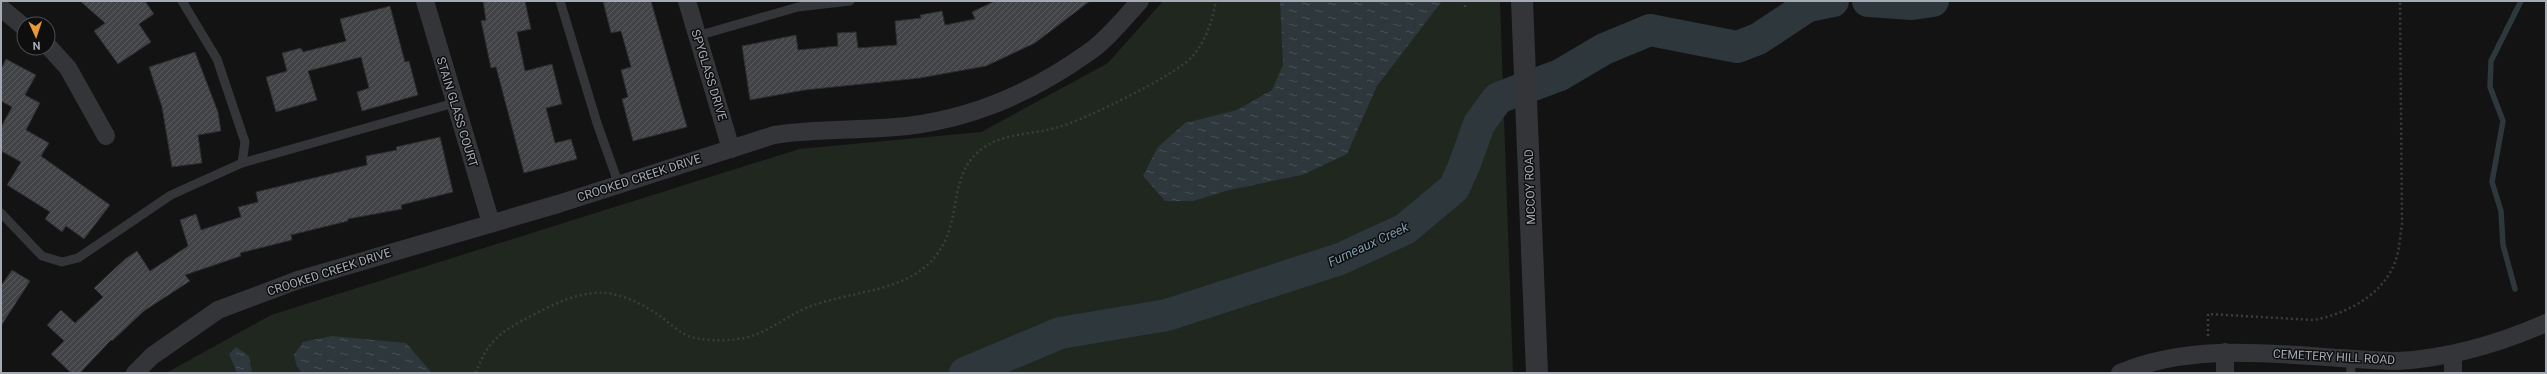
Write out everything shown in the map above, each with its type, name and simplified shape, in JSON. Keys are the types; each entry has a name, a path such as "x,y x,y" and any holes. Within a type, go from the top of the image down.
{"street":[{"name":"STAIN GLASS COURT","path":"425,1 454,103 491,223"},
{"name":"SPYGLASS DRIVE","path":"687,1 730,149"},
{"name":"CROOKED CREEK DRIVE","path":"135,373 152,356 218,310 298,280 619,185 774,135 804,130 907,126 951,118 993,106 1090,52 1140,1"},
{"name":"MCCOY ROAD","path":"1522,1 1537,373"},
{"path":"1,8 16,20"},
{"path":"56,55 68,68 106,136"},
{"name":"CEMETERY HILL ROAD","path":"2120,373 2169,358 2225,352 2351,366 2397,361 2453,364 2487,347 2546,323"},
{"path":"2225,352 2226,373"}],"lane":[{"path":"182,1 217,59 245,142 242,163"},
{"path":"560,1 597,123 619,185"},
{"path":"697,36 798,7 850,1"},
{"path":"1,213 42,256 62,262 78,258 171,195 242,163 454,103"}],"path":[{"path":"476,373 483,353 493,339 510,327 558,302 576,296 596,293 618,295 642,304 689,336 711,341 741,339 772,328 802,309 819,303 895,284 915,275 933,260 945,240 952,220 957,186 965,166 978,152 991,143 1010,135 1057,128 1079,120 1170,72 1191,57 1204,39 1213,17 1216,1"},
{"path":"1465,1 1465,7"},
{"path":"2208,336 2208,314 2321,318 2342,312 2363,301 2383,282 2397,256 2402,225 2400,1"}],"shaded area":[{"path":"1163,1 1500,1 1513,373 166,373 271,315 799,149 981,132 1108,63"}],"water":[{"path":"1280,1 1442,1 1377,86 1347,154 1302,175 1229,190 1193,201 1165,201 1143,176 1158,147 1185,123 1237,110 1272,90 1283,65"},
{"path":"332,336 406,343 432,373 302,373 297,367 294,355 303,342"},
{"path":"236,347 249,356 252,373 237,373 229,354"}],"building":[{"path":"80,1 145,1 154,14 139,24 151,42 118,64 94,31 105,23"},
{"path":"483,1 525,1 531,29 517,32 525,71 552,64 562,104 546,108 555,143 571,139 577,159 524,173 496,67 491,68 481,21 486,20"},
{"path":"603,1 651,1 687,127 633,141 622,99 628,97 621,70 631,67 621,31 611,33"},
{"path":"995,1 1090,1 1035,43 986,66 920,78 805,90 750,100 742,46 796,35 798,50 838,46 837,33 856,32 858,48 897,45 895,21 921,18 920,15 942,11 945,25 975,19 972,12"},
{"path":"390,6 405,62 409,61 418,95 362,111 357,92 369,88 361,57 308,71 317,100 276,112 266,77 287,71 282,53 301,48 303,52 346,41 340,19"},
{"path":"195,52 218,112 221,131 198,135 202,163 172,167 162,107 149,67"},
{"path":"6,59 36,75 25,95 40,103 26,130 49,143 41,156 110,205 84,239 66,226 62,232 45,219 50,212 7,185 21,162 1,151 1,127 12,107 1,101 1,69"},
{"path":"440,137 453,192 401,205 402,209 348,219 348,221 291,235 292,240 240,253 241,256 185,275 190,281 144,311 112,341 111,340 80,373 71,373 51,354 64,341 47,325 61,310 75,323 103,297 94,288 125,259 137,251 150,271 188,246 180,220 196,214 201,230 241,217 238,207 258,202 256,192 367,165 366,156 397,150 396,147"},
{"path":"12,270 30,281 1,326 1,286"}],"waterway":[{"name":"Furneaux Creek","path":"965,373 1060,333 1167,315 1340,259 1405,229 1454,188 1464,166 1479,124 1498,98 1560,75 1604,49 1650,30 1737,47 1758,39 1808,6 1833,1"},
{"name":"Furneaux Creek","path":"1868,1 1912,4 1933,1"},
{"path":"2515,289 2503,245 2501,211 2492,182 2503,121 2490,87 2491,61 2521,1"}]}
